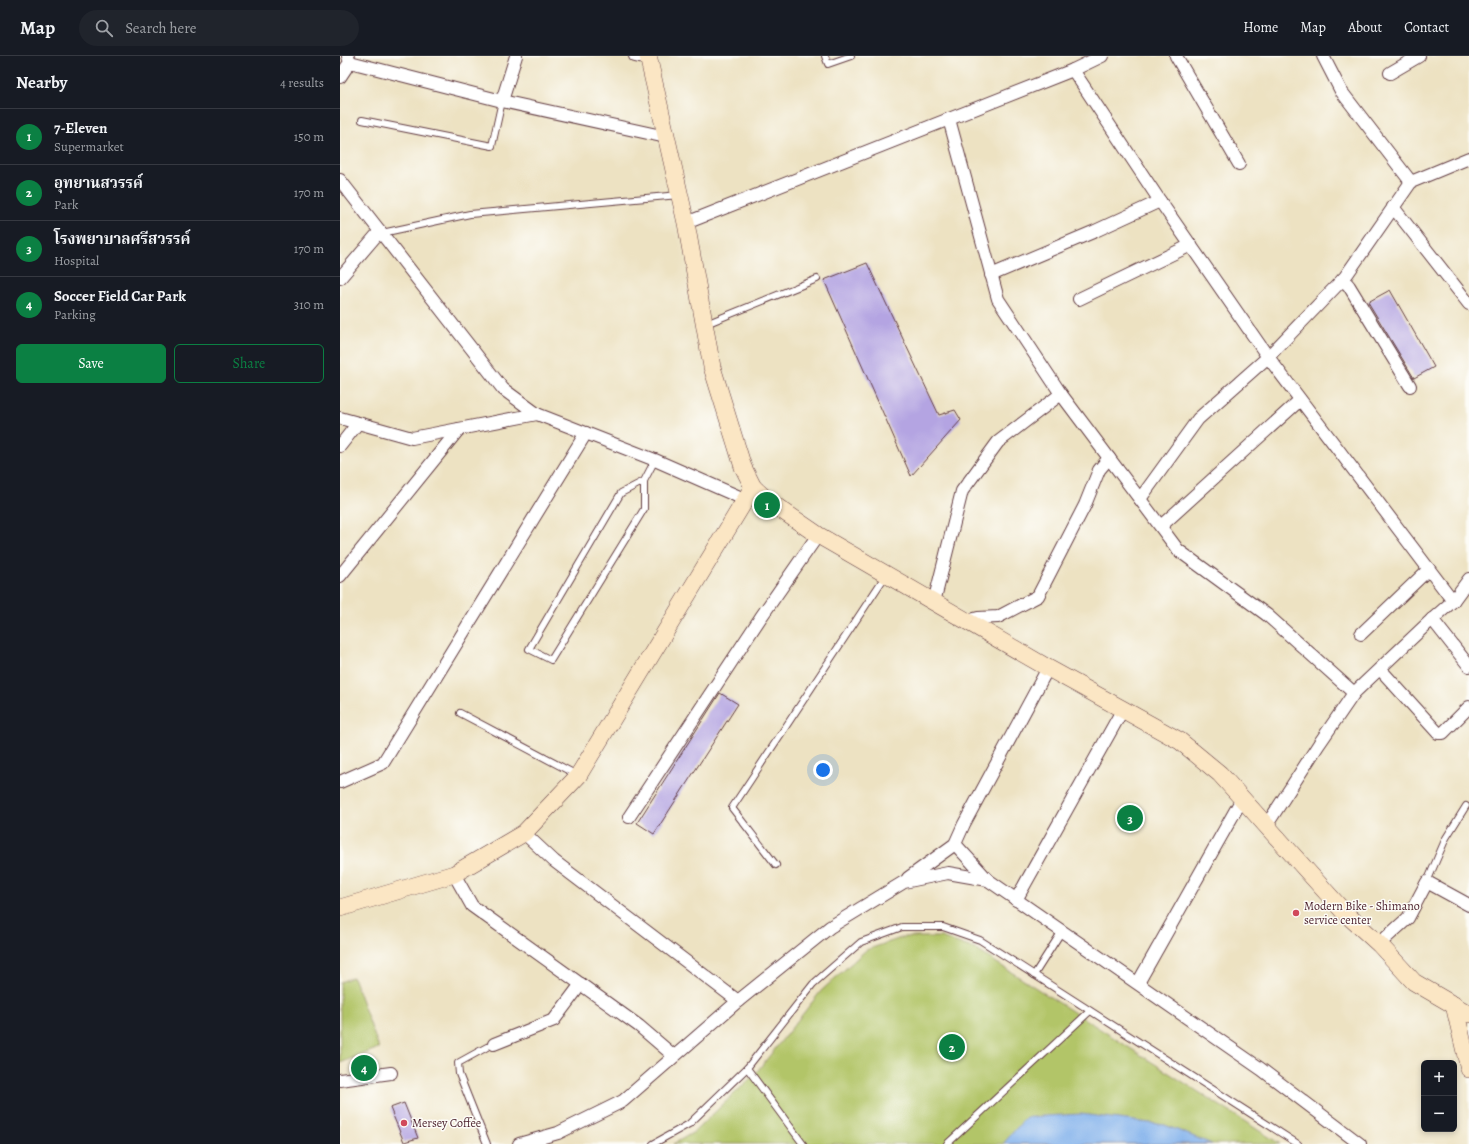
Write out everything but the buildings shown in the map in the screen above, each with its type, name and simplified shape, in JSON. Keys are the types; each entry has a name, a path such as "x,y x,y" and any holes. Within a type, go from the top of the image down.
{"street":[{"path":"502,101 516,56"},
{"path":"686,223 1073,70 1102,56"},
{"path":"1176,56 1239,164"},
{"path":"1323,56 1341,91 1411,182"},
{"path":"1390,73 1419,56"},
{"path":"340,908 454,874 524,833 578,776 748,493 743,466 712,367 686,223 666,137 644,57"},
{"path":"340,77 349,59 502,101 666,137"},
{"path":"1073,70 1160,201 1268,357 1453,600"},
{"path":"949,119 998,299 1061,394 1178,550 1267,615 1354,693"},
{"path":"1140,499 1198,419 1268,357 1343,279 1411,182 1469,158"},
{"path":"340,180 503,389 537,414 655,460 767,500 818,535 886,575 1048,668 1180,741 1220,774 1344,912 1379,944 1414,982 1469,1014"},
{"path":"991,275 1093,232 1160,201"},
{"path":"1393,207 1467,296"},
{"path":"340,278 381,232"},
{"path":"1079,299 1191,245"},
{"path":"1343,279 1349,286 1410,386"},
{"path":"934,602 962,491 998,442 1061,394"},
{"path":"1161,526 1300,400"},
{"path":"340,418 412,438 537,414"},
{"path":"340,446 358,423"},
{"path":"340,576 459,429"},
{"path":"340,782 383,762 586,433"},
{"path":"967,621 978,618 998,617 1038,596 1085,505 1099,470 1109,458"},
{"path":"629,817 818,535"},
{"path":"1362,634 1429,569"},
{"path":"1266,826 1354,693 1453,600 1469,579"},
{"path":"1432,619 1469,666"},
{"path":"519,1144 558,1133 623,1100 738,1001 830,928 904,882 955,844 964,824 1048,668"},
{"path":"1380,669 1438,733 1443,733 1469,706"},
{"path":"1016,900 1123,709"},
{"path":"1138,983 1242,799"},
{"path":"524,833 554,861 738,1001"},
{"path":"955,844 988,880 1261,1069 1360,1144"},
{"path":"904,882 948,872 988,880"},
{"path":"454,874 472,906 639,1026 674,1056"},
{"path":"1379,944 1408,918 1427,882 1469,905"},
{"path":"491,1046 554,1020 580,984"},
{"path":"1454,1005 1469,1069"},
{"path":"340,1080 391,1073"}],"lane":[{"path":"825,56 828,64 851,56"},
{"path":"362,120 492,146 502,101"},
{"path":"381,232 470,214 679,195"},
{"path":"704,325 817,279"},
{"path":"644,481 621,493 529,649 551,660 644,509 644,481 655,460"},
{"path":"776,865 732,808 886,575"},
{"path":"460,713 578,776"},
{"path":"1427,882 1446,838 1466,806"},
{"path":"653,1144 689,1124 747,1068 813,984 861,942 902,927 943,927 980,940 1298,1144"},
{"path":"1034,975 1062,931"},
{"path":"947,1144 1090,1011"},
{"path":"487,1144 460,1074 458,1063 491,1046"},
{"path":"747,1068 803,1144"}],"green space":[{"path":"904,937 941,937 975,949 1280,1144 673,1144 694,1132 755,1074 821,991 866,950"},
{"path":"353,977 379,1048 340,1063 340,982"}],"water":[{"path":"1081,1114 1165,1125 1212,1144 1003,1144 1026,1117"}],"place":[{"name":"7-Eleven","path":"767,505"},
{"name":"โรงพยาบาลศรีสวรรค์","path":"1130,818"},
{"name":"Modern Bike - Shimano service center","path":"1296,913"},
{"name":"อุทยานสวรรค์","path":"952,1047"},
{"name":"Soccer Field Car Park","path":"364,1068"},
{"name":"Mersey Coffee","path":"404,1123"}]}
